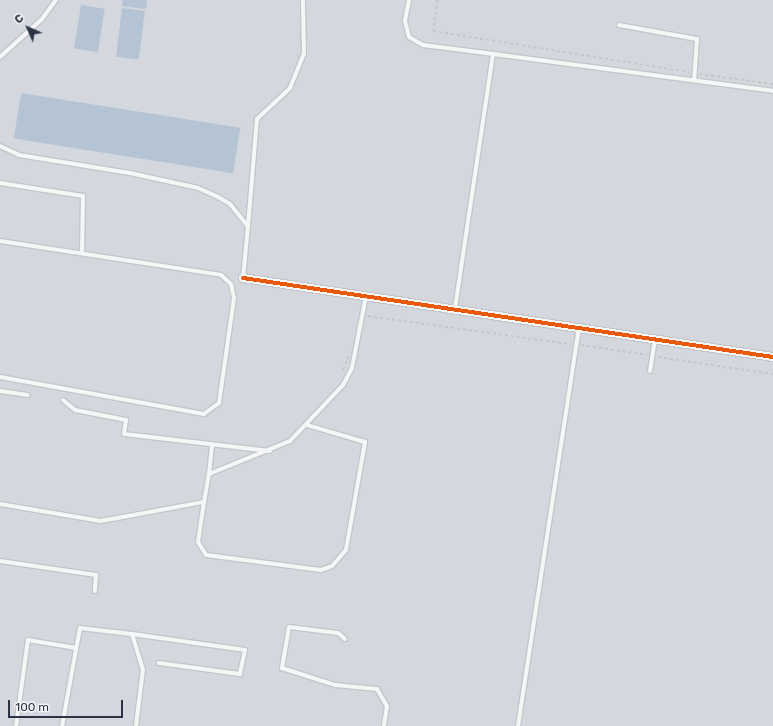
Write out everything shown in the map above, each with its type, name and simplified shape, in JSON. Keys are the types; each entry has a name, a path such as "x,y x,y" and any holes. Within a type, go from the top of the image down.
{"street":[{"path":"243,278 455,307 773,357"}],"lane":[{"path":"0,57 42,19 56,0"},
{"path":"243,278 257,119 290,88 304,54 303,0"},
{"path":"409,0 406,21 409,37 423,45 695,76 773,91"},
{"path":"619,25 697,39 695,76"},
{"path":"455,307 493,54"},
{"path":"0,146 19,155 130,173 198,188 230,204 248,226"},
{"path":"0,183 83,196 82,253"},
{"path":"0,241 221,275 230,284 234,298 219,403 204,414 0,377"},
{"path":"209,474 271,451 290,441 307,425 343,385 354,355 366,296"},
{"path":"518,726 578,345 579,327"},
{"path":"650,371 655,339"},
{"path":"0,391 28,395"},
{"path":"63,400 75,410 126,420 124,434 271,451"},
{"path":"212,444 209,474 198,542 206,555 321,570 332,566 346,550 364,442 307,425"},
{"path":"0,504 101,522 204,502"},
{"path":"0,561 96,575 95,591"},
{"path":"344,638 338,633 289,626 282,668 335,685 377,689 387,706 384,726"},
{"path":"62,726 80,628 245,650 240,674 159,663"},
{"path":"132,634 143,669 136,726"},
{"path":"16,726 28,640 76,648"}],"path":[{"path":"438,0 433,32 695,76 773,84"},
{"path":"365,320 370,315 773,374"},
{"path":"343,372 348,356 354,355"}],"shaded area":[{"path":"0,0 773,0 773,726 0,726"}],"water":[{"path":"123,0 147,0 146,9 122,6"},
{"path":"81,5 105,9 98,52 74,48"},
{"path":"122,8 145,11 139,59 116,57"},
{"path":"21,93 240,128 233,173 14,138"}],"cycle path":[{"path":"243,278 773,357"}]}
